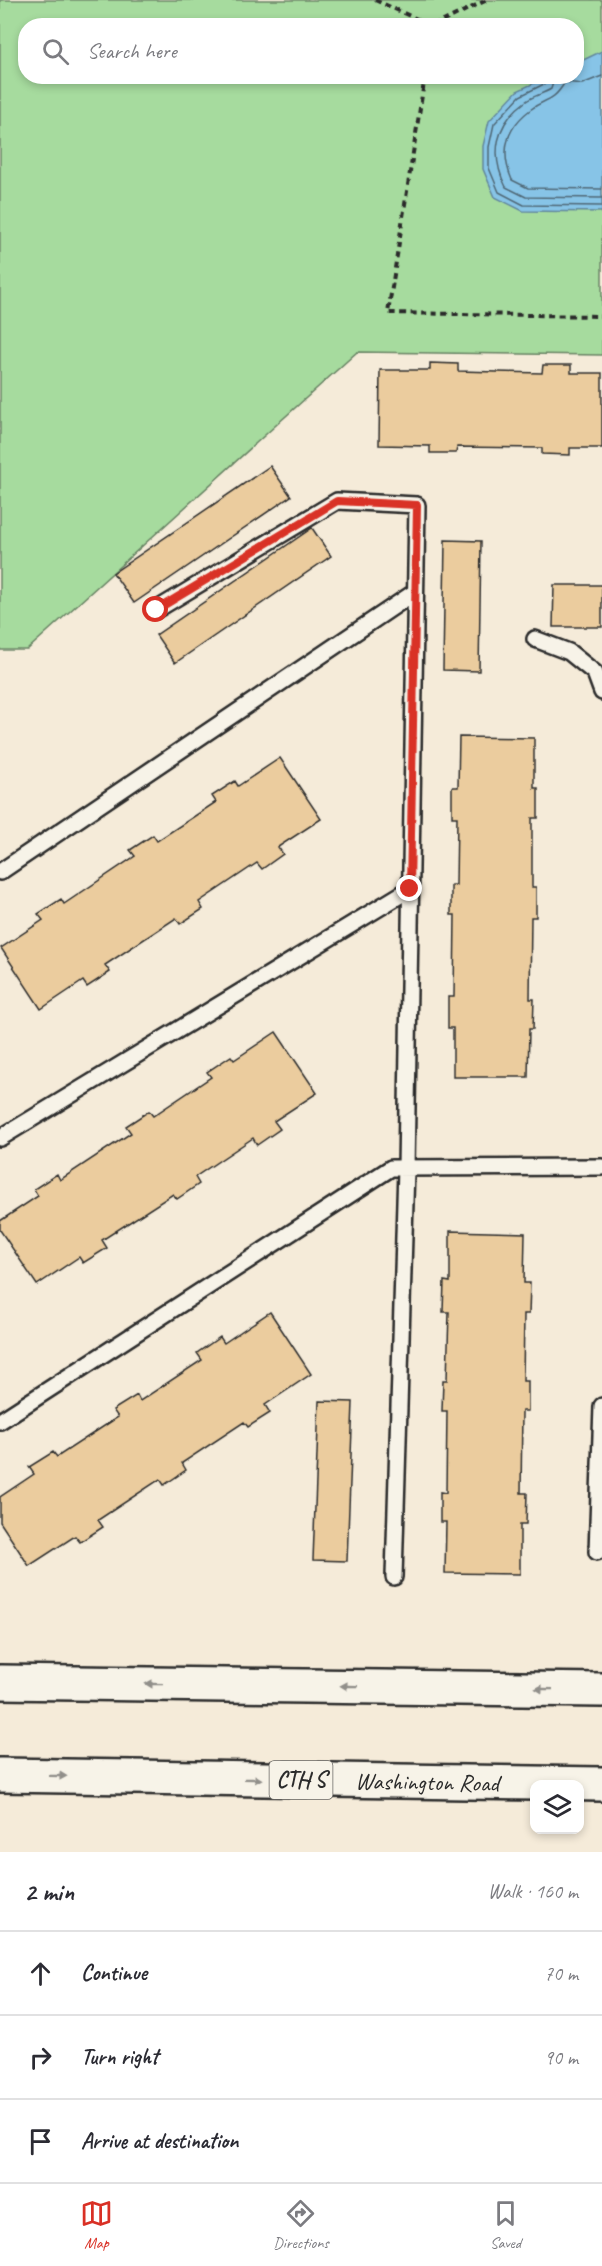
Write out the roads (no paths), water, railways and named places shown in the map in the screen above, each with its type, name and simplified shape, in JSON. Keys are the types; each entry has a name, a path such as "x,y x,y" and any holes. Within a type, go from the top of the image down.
{"main road":[{"path":"0,1682 602,1690"},
{"name":"Washington Road","path":"0,1775 602,1784"}],"lane":[{"path":"156,610 337,501 417,505 406,1168 394,1577"},
{"path":"0,872 415,592"},
{"path":"535,639 569,652 595,673 602,692"},
{"path":"0,1138 410,889"},
{"path":"0,1421 391,1168 602,1167"},
{"path":"597,1552 602,1406"}],"water":[{"path":"602,51 602,212 523,211 495,197 483,169 483,146 489,121 517,91 532,84 584,84 584,60"}]}
